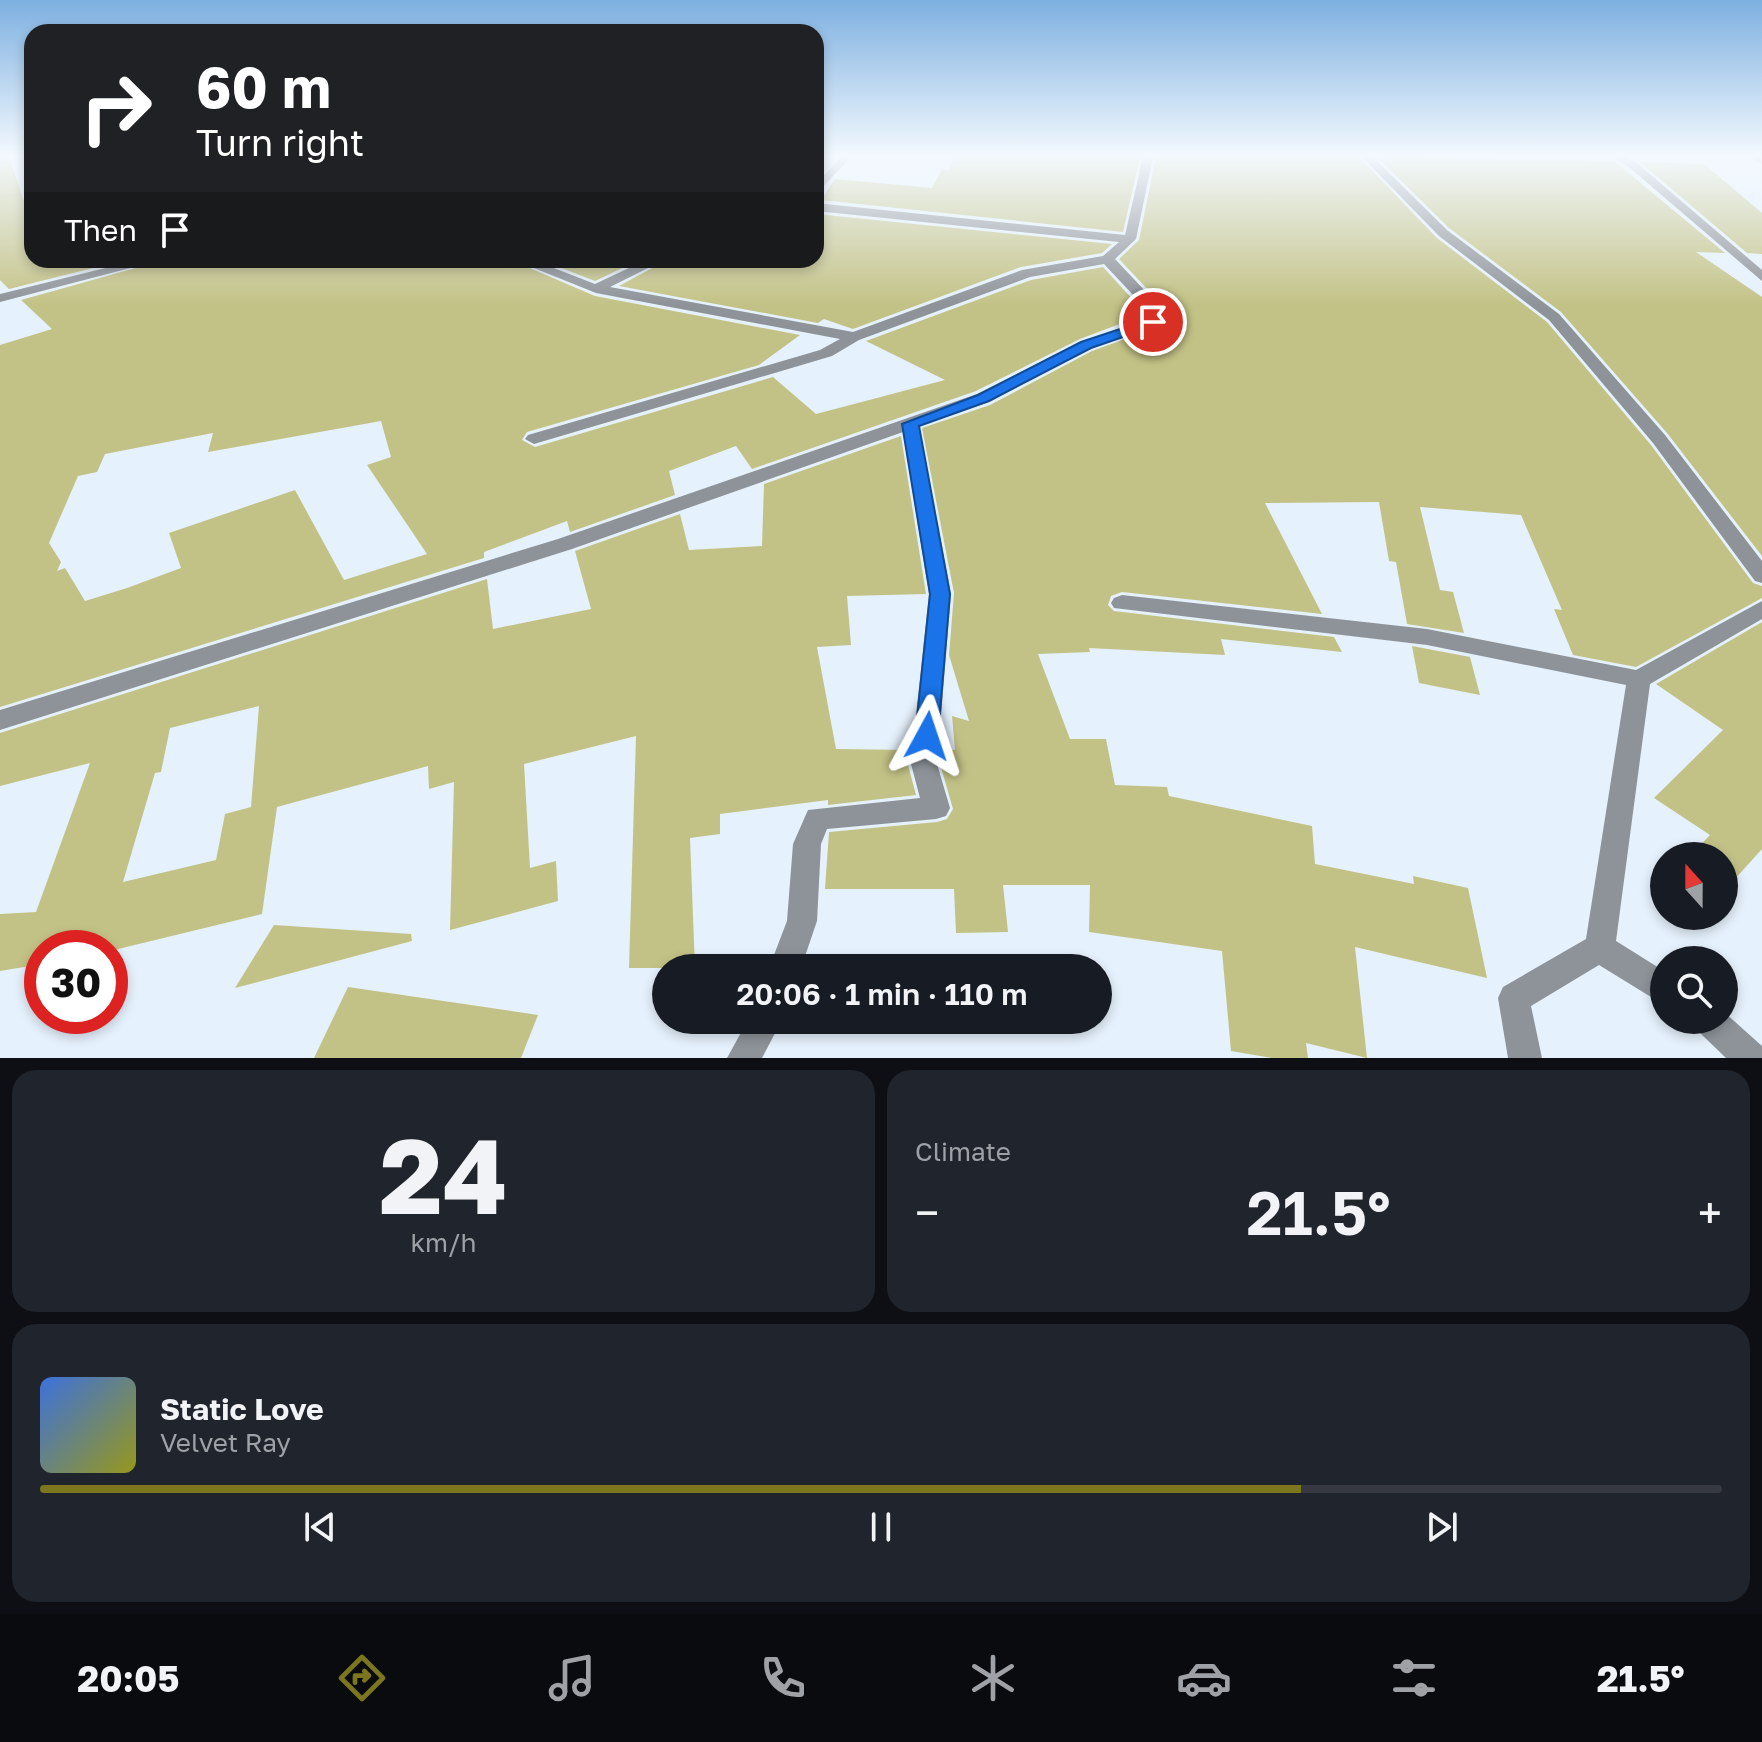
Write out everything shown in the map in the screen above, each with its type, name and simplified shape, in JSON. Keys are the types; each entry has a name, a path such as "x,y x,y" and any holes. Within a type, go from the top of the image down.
{"street":[{"path":"534,439 826,353 854,337 1027,273 1107,259 1130,239 1137,206"},
{"path":"1416,206 1443,233 1554,317 1659,439 1762,576"},
{"path":"1681,206 1762,277"},
{"path":"824,208 1130,239"},
{"path":"0,720 565,544 983,398 1086,345 1153,322 1158,312 1107,259"},
{"path":"0,298 122,268"},
{"path":"542,268 596,289 854,337"},
{"path":"596,289 640,268"},
{"path":"790,954 802,921 807,844 818,818 936,808 924,764 940,594 910,424"},
{"path":"1122,603 1427,637 1639,679 1762,609"},
{"path":"1600,948 1639,679"},
{"path":"1600,948 1650,980"},
{"path":"1525,1058 1514,998 1600,948"},
{"path":"744,1058 758,1034"},
{"path":"1724,1034 1750,1058"}],"building":[{"path":"0,206 24,206 24,268 93,268 9,289 0,280"},
{"path":"881,206 1129,206 1123,232"},
{"path":"1146,206 1407,206 1437,238 1547,322 1651,445 1753,583 1762,586 1762,598 1636,667 1573,655 1554,609 1562,610 1521,515 1420,507 1440,590 1453,592 1464,633 1407,624 1396,562 1389,561 1379,502 1265,503 1322,614 1122,592 1111,596 1108,605 1114,611 1334,637 1342,652 1221,639 1225,655 1089,648 1090,652 1038,654 1070,739 1106,739 1115,785 1167,787 1169,796 1312,826 1315,864 1414,884 1413,876 1468,888 1487,978 1355,947 1367,1058 1306,1043 1308,1058 1272,1058 1231,1051 1222,951 1089,932 1090,885 1003,885 1008,932 956,933 954,889 825,889 829,832 937,822 947,819 953,809 940,764 941,750 955,750 952,716 969,721 949,655 954,593 922,428 990,405 1092,351 1161,326 1167,310 1119,259 1139,240"},
{"path":"1427,206 1669,206 1725,253 1696,252 1762,297 1762,556 1667,433 1561,312 1449,228"},
{"path":"1692,206 1754,206 1762,213 1762,254 1747,253"},
{"path":"824,215 1112,244 1102,253 1021,267 853,329 824,319 818,323 619,286 652,268 824,268"},
{"path":"1103,267 1146,314 1080,339 976,391 752,469 736,446 669,471 675,495 570,532 567,521 484,552 484,558 0,707 0,345 52,329 21,300 135,268 530,268 595,296 800,335 759,365 527,432 522,440 535,447 773,377 816,414 945,380 866,341 1031,280","holes":["381,421 391,457 367,465 427,554 344,580 295,490 169,533 181,568 127,588 85,601 65,568 57,571 61,562 49,543 78,476 97,472 105,454 213,433 208,452"]},
{"path":"562,268 622,268 595,281"},
{"path":"901,436 926,594 847,596 851,645 817,647 836,749 910,750 908,765 916,795 828,805 828,800 720,814 720,834 690,838 694,954 652,954 652,968 629,968 636,736 524,764 530,868 556,861 558,901 450,930 454,782 429,789 428,766 277,807 262,914 128,947 128,930 24,930 24,967 0,971 0,914 36,912 90,763 0,786 0,733 487,579 493,629 591,609 575,551 680,514 689,550 762,546 764,484","holes":["259,706 251,807 225,814 216,860 123,882 155,773 161,772 170,728"]},
{"path":"1762,622 1762,849 1738,876 1738,842 1703,842 1710,835 1654,798 1723,730 1656,684"},
{"path":"1412,646 1470,657 1480,695 1419,683"},
{"path":"274,925 411,934 412,941 235,988"},
{"path":"348,987 538,1015 521,1058 314,1058"}],"route":[{"path":"927,736 940,594 910,424 983,398 1086,345 1153,322"}]}
